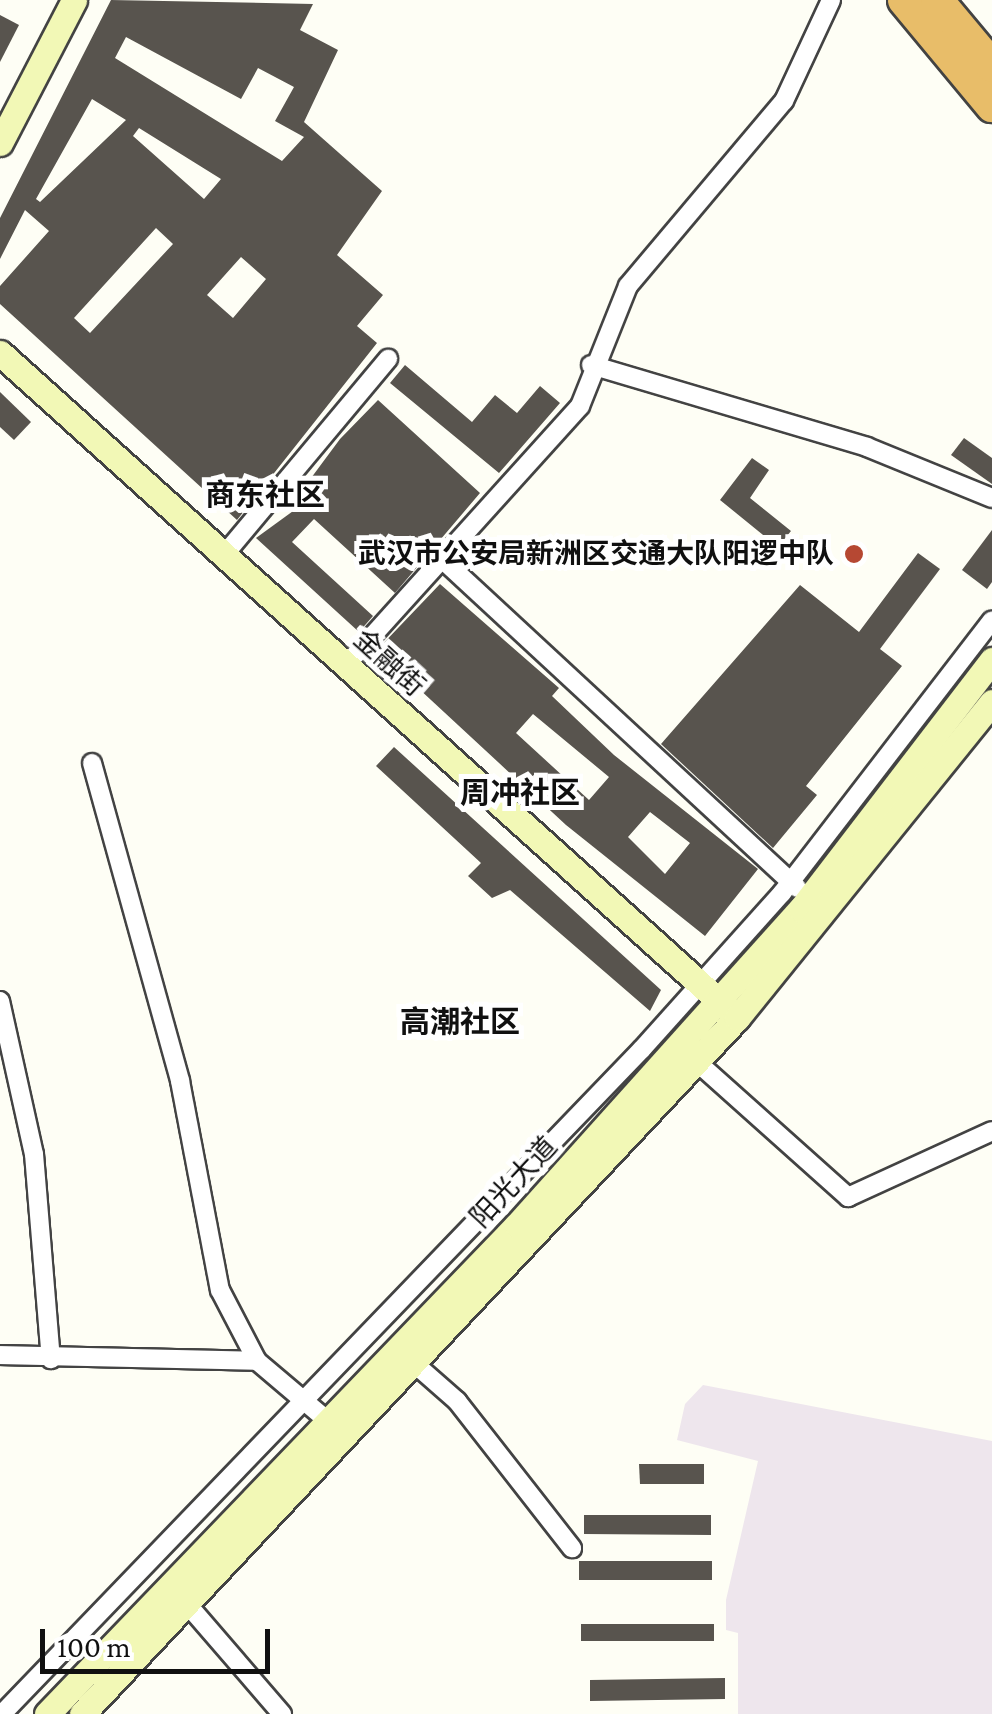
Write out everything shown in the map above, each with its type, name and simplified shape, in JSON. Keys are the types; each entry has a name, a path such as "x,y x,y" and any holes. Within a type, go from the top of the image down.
{"highway":[{"path":"904,0 992,106"},
{"path":"936,0 992,66"}],"main road":[{"path":"0,143 74,0"},
{"name":"金融街","path":"0,352 718,1001"},
{"name":"阳光大道","path":"82,1714 416,1365 697,1062 718,1001 800,891 992,660"},
{"name":"阳光大道","path":"46,1714 328,1422 992,702"}],"street":[{"path":"346,665 580,406 591,365 628,286 784,101 831,0"},
{"path":"224,554 388,359"},
{"path":"591,365 867,447 992,498"},
{"path":"442,559 800,891 992,620"},
{"path":"92,763 180,1081 220,1290 257,1361 328,1422"},
{"path":"0,1001 34,1154 51,1359"},
{"path":"2,1714 303,1400 718,1001"},
{"path":"697,1062 848,1197 992,1131"},
{"path":"0,1355 257,1361"},
{"path":"416,1365 457,1400 572,1548"},
{"path":"188,1605 282,1714"}],"shaded area":[{"path":"703,1385 992,1441 992,1714 738,1714 738,1633 726,1630 726,1600 758,1461 677,1440 685,1404"}],"building":[{"path":"111,0 313,4 300,30 338,50 304,122 382,191 337,255 383,295 357,326 377,343 237,520 0,304 0,286 49,231 25,210 0,259 0,218","holes":["126,37 241,99 258,68 294,87 275,121 304,137 282,161 115,58","92,99 126,120 40,202 36,199","139,128 221,179 204,199 133,136","156,228 173,244 90,333 74,318","241,257 266,279 233,318 207,295"]},
{"path":"0,15 19,25 0,62"},
{"path":"405,365 472,422 495,395 517,413 540,386 560,403 499,473 390,383"},
{"path":"0,392 31,422 14,440 0,427"},
{"path":"378,400 480,493 395,593 314,519 292,542 373,616 359,632 256,538 300,506 294,501 340,439"},
{"path":"964,438 992,458 992,484 951,455"},
{"path":"752,458 769,470 750,498 791,531 778,547 720,500"},
{"path":"992,530 992,582 987,589 962,570"},
{"path":"918,553 940,569 880,649 902,666 806,786 817,795 773,848 661,744 800,585 859,632"},
{"path":"440,584 559,688 552,696 614,755 758,869 705,936 566,825 377,650","holes":["533,714 609,777 589,800 516,733","650,812 690,843 665,874 628,837"]},
{"path":"394,747 661,990 650,1011 510,890 492,898 468,876 481,863 376,766"},
{"path":"639,1464 704,1464 704,1484 640,1484"},
{"path":"584,1515 711,1515 711,1535 584,1534"},
{"path":"579,1561 712,1561 712,1580 579,1580"},
{"path":"581,1624 714,1624 714,1641 581,1641"},
{"path":"725,1678 725,1699 590,1701 590,1680"}],"place":[{"name":"武汉市公安局新洲区交通大队阳逻中队","path":"854,554"}],"district":[{"name":"商东社区","path":"265,495"},
{"name":"周冲社区","path":"520,793"},
{"name":"高潮社区","path":"460,1022"}]}
